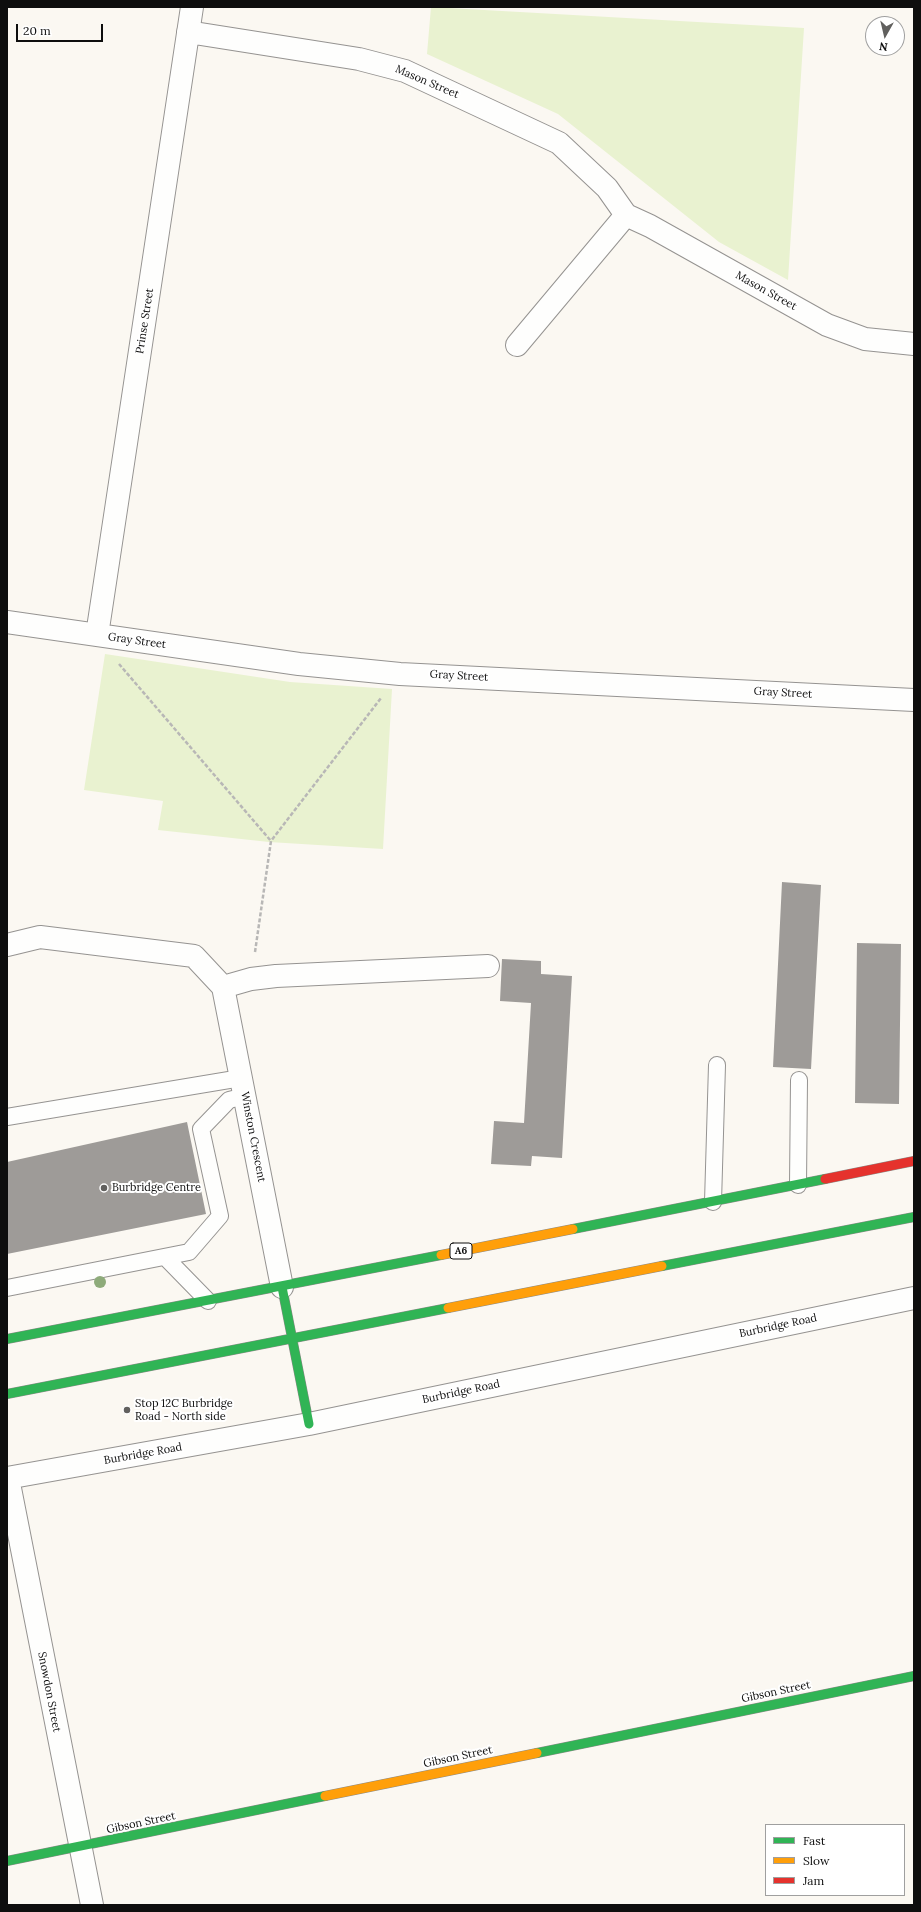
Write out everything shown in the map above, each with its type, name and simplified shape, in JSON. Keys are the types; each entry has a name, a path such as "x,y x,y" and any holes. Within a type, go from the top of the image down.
{"main road":[{"name":"A6","path":"7,1339 282,1287 914,1162"},
{"path":"7,1394 914,1217"},
{"path":"282,1287 309,1424"},
{"name":"Gibson Street","path":"7,1862 914,1676"}],"street":[{"name":"Prinse Street","path":"97,635 192,7"},
{"name":"Mason Street","path":"188,32 359,59 404,71 559,143 606,188 626,215 650,226 827,325 865,339 914,344"},
{"path":"517,345 626,215"},
{"name":"Gray Street","path":"7,622 300,664 400,674 914,700"},
{"path":"7,945 40,937 194,956 223,987 251,979 276,976 488,966"},
{"name":"Winston Crescent","path":"223,987 282,1287"},
{"name":"Burbridge Road","path":"7,1478 309,1424 914,1298"},
{"name":"Snowdon Street","path":"7,1478 92,1905"}],"lane":[{"path":"713,1202 717,1065"},
{"path":"798,1185 799,1080"},
{"path":"7,1117 243,1087"},
{"path":"7,1288 189,1252 220,1216 201,1129 243,1087"},
{"path":"165,1257 208,1301"}],"path":[{"path":"121,638 117,662 272,841"},
{"path":"251,979 272,841 400,674"}],"green space":[{"path":"431,7 804,28 788,280 719,242 558,114 427,54"},
{"path":"105,654 290,682 392,689 383,849 269,842 158,830 163,801 84,790"}],"building":[{"path":"782,882 821,885 811,1069 773,1067"},
{"path":"857,943 901,944 899,1104 855,1103"},
{"path":"502,959 541,961 541,974 572,976 562,1158 532,1156 531,1166 491,1164 494,1121 524,1123 531,1003 500,1001"},
{"name":"Burbridge Centre","path":"187,1122 206,1214 7,1254 7,1162"}],"traffic: fast":[{"path":"573,1229 825,1179"},
{"path":"662,1266 914,1217"},
{"path":"7,1339 441,1255"},
{"path":"282,1287 309,1424"},
{"path":"7,1394 448,1308"},
{"path":"537,1753 914,1676"},
{"path":"7,1861 325,1796"}],"traffic: slow":[{"path":"441,1255 573,1229"},
{"path":"448,1308 662,1266"},
{"path":"325,1796 537,1753"}],"traffic: jam":[{"path":"825,1179 914,1161"}],"place":[{"name":"Burbridge Centre","path":"104,1188"},
{"name":"Stop 12C Burbridge Road - North side","path":"127,1410"}]}
